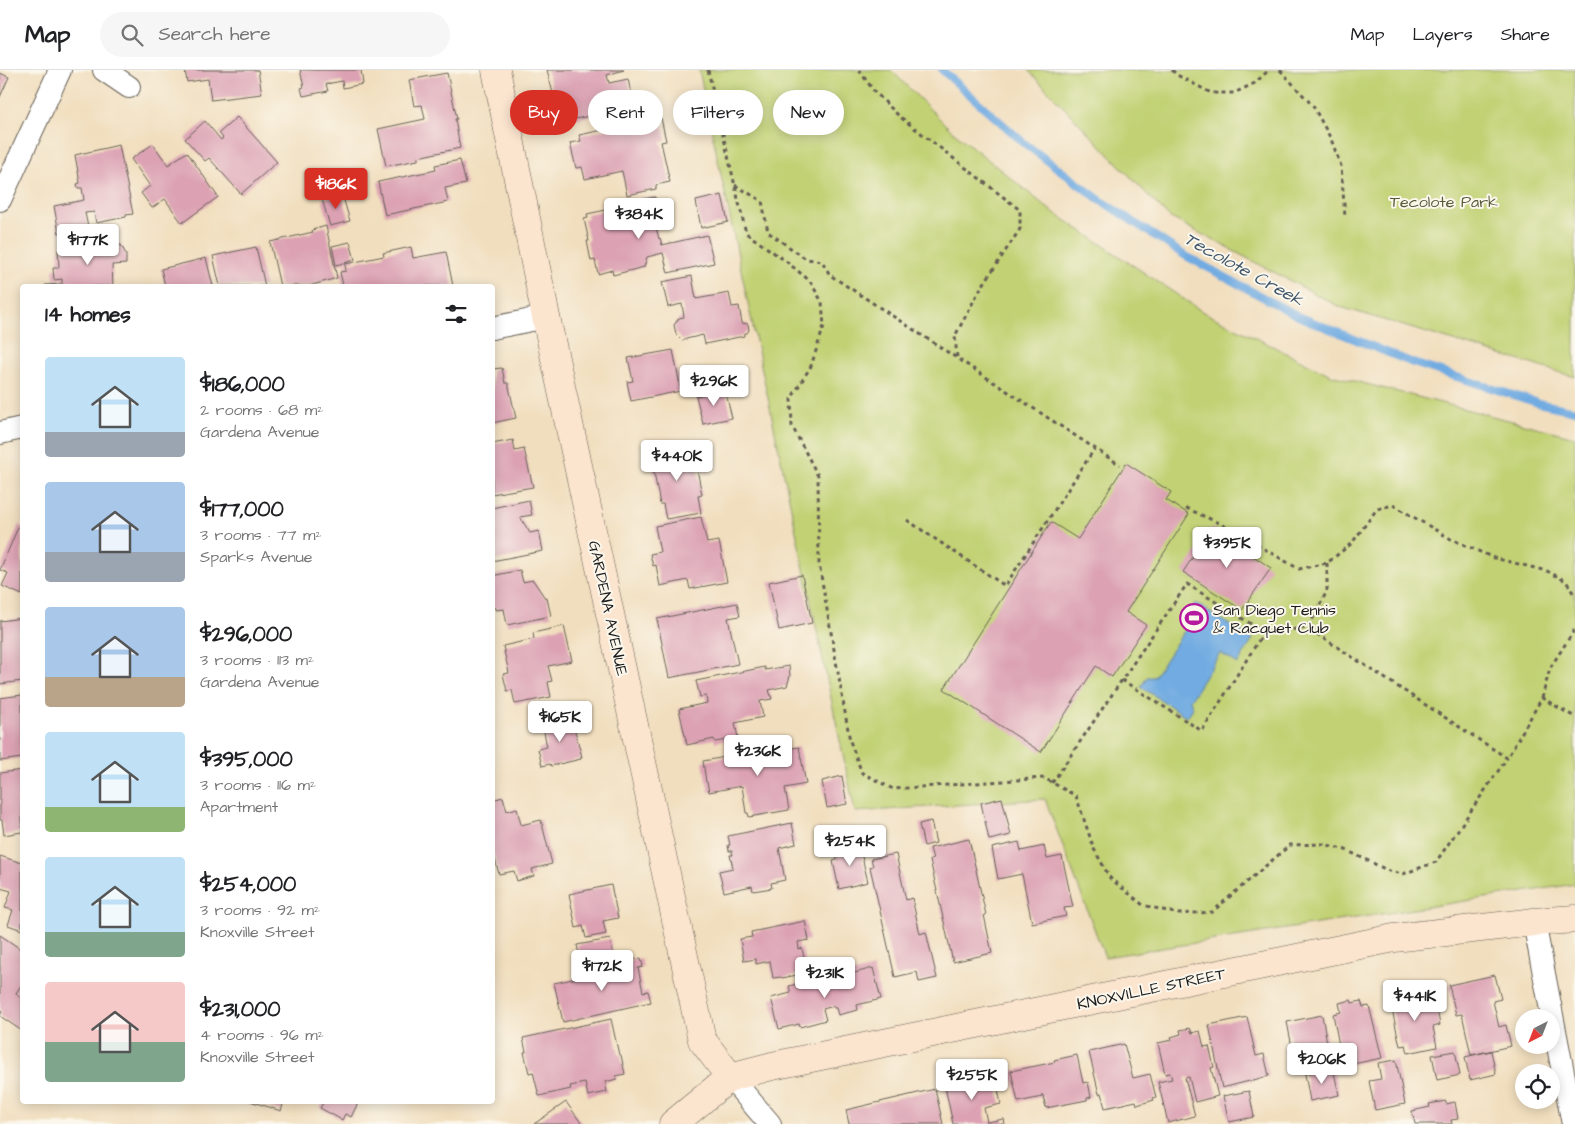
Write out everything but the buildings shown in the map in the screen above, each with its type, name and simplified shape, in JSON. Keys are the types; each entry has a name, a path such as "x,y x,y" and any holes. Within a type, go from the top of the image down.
{"street":[{"path":"2,192 60,70"},
{"path":"104,70 129,88"},
{"name":"GARDENA AVENUE","path":"496,70 546,317 702,1040 730,1077 770,1124"},
{"path":"495,327 546,317"},
{"path":"0,433 20,428"},
{"name":"KNOXVILLE STREET","path":"730,1077 772,1066 1394,938 1575,919"},
{"path":"1534,922 1573,1124"},
{"path":"673,1124 730,1077"}],"path":[{"path":"708,70 746,233 810,281 822,302 824,326 811,366 791,399 792,426 818,476 818,564 850,741 862,773 893,789 1044,778 1076,796 1094,849 1110,878 1143,905 1179,914 1212,912 1290,845 1324,844 1346,850 1389,871 1403,874 1436,862 1507,758 1542,698 1550,668 1575,629"},
{"path":"859,70 874,91 899,116 1020,210 1020,229 978,291 955,336 957,358"},
{"path":"1172,70 1177,75 1211,93 1234,94 1255,83 1269,70"},
{"path":"1280,70 1314,106 1331,139 1341,166 1345,217"},
{"path":"735,184 762,200 768,232 806,259 822,261 830,275 1120,465"},
{"path":"906,520 1005,586 1095,448"},
{"path":"1186,508 1221,524 1299,568 1327,563 1352,543 1377,509 1393,505 1451,538 1494,558 1547,571 1566,581 1575,596"},
{"path":"1308,628 1327,591 1327,563"},
{"path":"1052,783 1188,584 1264,632 1308,628 1507,758"},
{"path":"1122,680 1202,731 1264,632"},
{"path":"1542,698 1575,717"}],"green space":[{"name":"San Diego Tennis & Racquet Club","path":"699,70 891,70 950,129 1050,210 1203,312 1331,375 1575,437 1575,884 1105,957 1045,799 855,812 713,135 763,135 763,90 703,90"},
{"name":"Tecolote Park","path":"1028,70 1575,70 1575,377 1340,307 1169,217"}],"water":[{"path":"1195,603 1253,639 1238,664 1220,653 1190,700 1193,708 1187,717 1141,687 1147,677 1154,677 1187,627 1184,620"}],"waterway":[{"name":"Tecolote Creek","path":"942,70 1024,143 1100,200 1184,255 1298,316 1413,363 1538,403 1575,411"}],"place":[{"name":"San Diego Tennis & Racquet Club","path":"1194,618"}]}
